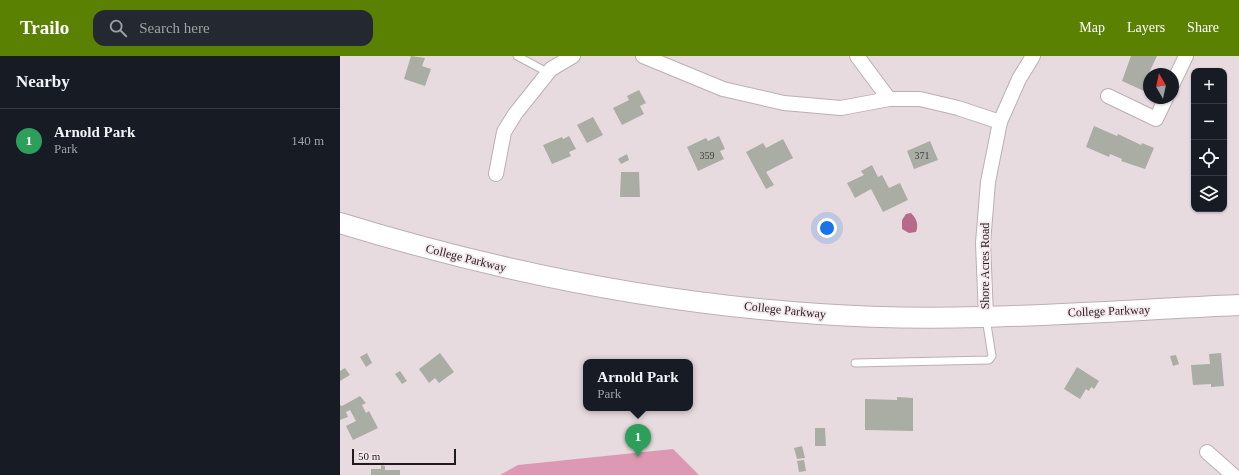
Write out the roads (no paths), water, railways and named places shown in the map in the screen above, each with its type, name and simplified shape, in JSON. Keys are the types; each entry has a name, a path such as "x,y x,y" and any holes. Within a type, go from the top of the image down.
{"main road":[{"name":"College Parkway","path":"340,223 458,257 582,285 676,298 819,314 902,317 986,316 1239,305"}],"street":[{"path":"496,174 504,132 515,114 549,73 573,56"},
{"path":"642,56 723,89 784,103 841,108 888,100 920,99 958,108 1000,122"},
{"path":"857,56 888,100"},
{"name":"Shore Acres Road","path":"986,316 983,243 988,182 1000,122 1019,79 1032,56"},
{"path":"1179,71 1186,56"},
{"path":"1108,96 1156,119 1163,104"},
{"path":"1207,452 1233,475"}],"lane":[{"path":"516,56 549,73"},
{"path":"855,363 989,360 992,356 986,316"}],"place":[{"name":"Arnold Park","path":"638,457"}]}
